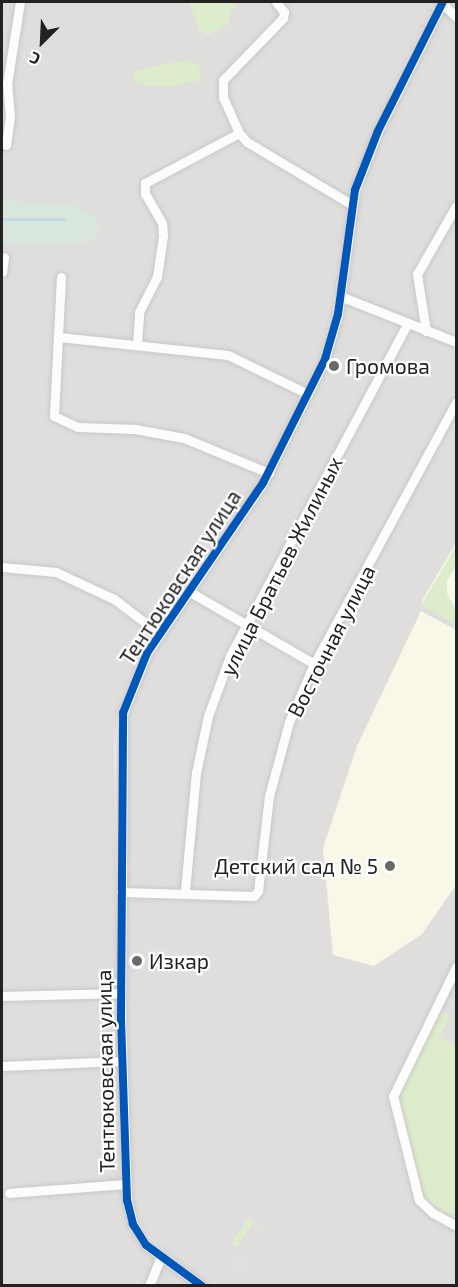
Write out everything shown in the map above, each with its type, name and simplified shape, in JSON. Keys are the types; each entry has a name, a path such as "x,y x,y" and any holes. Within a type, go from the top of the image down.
{"street":[{"path":"6,145 10,117 7,84 20,2"},
{"path":"276,2 284,12 283,18 220,87 239,133 266,155 351,204"},
{"path":"442,2 456,17"},
{"name":"Тентюковская улица","path":"202,1286 146,1245 133,1224 125,1184 121,993 123,713 133,679 160,634 269,473 309,394 331,344 340,296 351,204 378,132 442,2"},
{"path":"137,344 139,312 157,277 163,236 162,223 145,194 145,183 239,133"},
{"path":"426,331 417,274 456,206"},
{"path":"2,272 4,257"},
{"path":"61,277 59,337 52,404 54,416 62,423 159,432 216,449 269,473"},
{"path":"340,296 407,325 456,342"},
{"name":"улица Братьев Жилиных","path":"185,891 189,822 208,716 246,625 407,325"},
{"path":"59,337 228,355 309,394"},
{"name":"Восточная улица","path":"185,891 254,896 260,888 269,796 289,722 315,664 456,402"},
{"path":"2,567 56,572 114,599 160,634"},
{"path":"190,592 315,664"},
{"path":"121,891 185,891"},
{"path":"456,967 393,1096 419,1200 433,1213 456,1226"},
{"path":"2,996 121,993"},
{"path":"2,1066 122,1061"},
{"path":"9,1193 125,1184"},
{"path":"148,1286 161,1257"}],"shaded area":[{"path":"2,2 437,2 396,81 350,189 332,314 320,357 259,480 142,650 117,713 114,742 121,1190 125,1214 138,1242 195,1285 2,1286 2,243 76,244 93,239 2,200"},
{"path":"449,2 456,2 456,1285 210,1286 153,1241 139,1221 131,1197 127,1019 127,719 153,654 272,477 326,370 341,322 356,216 366,175 388,121"},
{"path":"2,200 74,205 97,218 98,233 93,239 76,244 2,243"},
{"path":"456,543 456,622 421,602"},
{"name":"Детский сад № 5","path":"421,611 456,630 456,885 422,934 374,966 333,955 323,848 357,746"},
{"path":"236,1254 253,1266 246,1276 229,1264"}],"green space":[{"path":"189,2 233,2 237,7 230,11 229,24 208,35 200,31"},
{"path":"186,60 199,65 201,80 170,86 144,85 132,80 135,71"},
{"path":"456,546 456,566 447,581 447,593 456,610 456,624 421,605"},
{"path":"440,1010 451,1015 439,1037 456,1046 456,1221 424,1199 397,1097"},
{"path":"252,1219 263,1230 253,1223 237,1247 231,1244 247,1220"}],"waterway":[{"path":"2,219 65,219"}],"cycle path":[{"path":"202,1286 146,1245 133,1224 127,1200 121,1017 123,713 147,653 263,483 325,359 338,314 355,190 378,131 443,2"}],"place":[{"name":"Громова","path":"334,366"},
{"name":"Детский сад № 5","path":"390,866"},
{"name":"Изкар","path":"137,961"}]}
